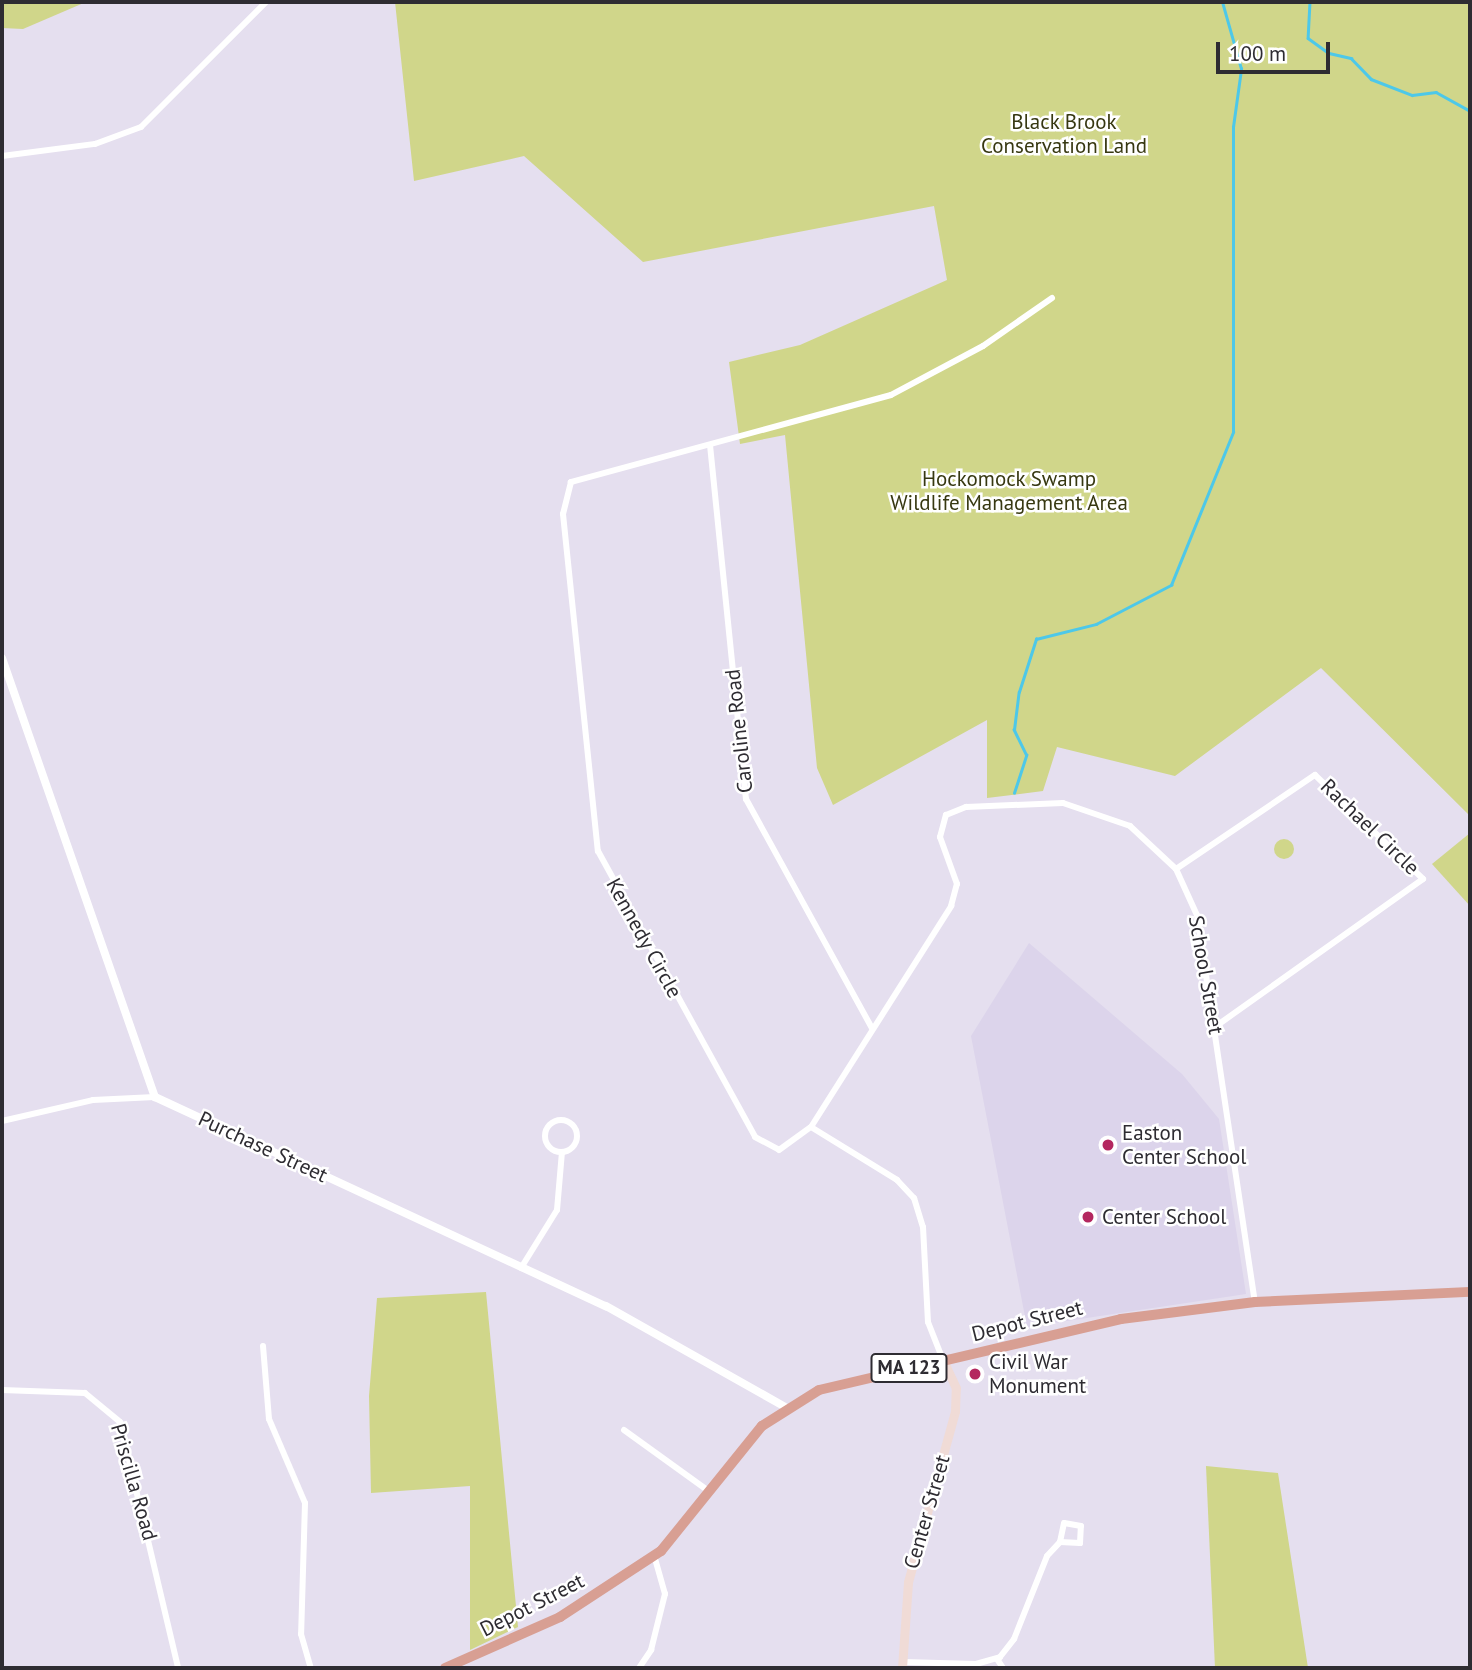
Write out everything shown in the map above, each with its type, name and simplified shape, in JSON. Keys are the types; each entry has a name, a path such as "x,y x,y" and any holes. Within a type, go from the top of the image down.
{"highway":[{"name":"Depot Street","path":"445,1668 560,1617 654,1555 711,1493 745,1445 785,1407 838,1382 1110,1321 1255,1301 1470,1292"}],"main road":[{"name":"Center Street","path":"902,1665 908,1583 955,1411 956,1388 943,1360"}],"street":[{"path":"2,156 95,144 136,129 266,2"},
{"name":"Kennedy Circle","path":"942,822 942,847 957,884 954,900 811,1127 783,1149 755,1137 596,842 563,514 566,491 580,475 710,445 891,395 983,346 1052,298"},
{"name":"Caroline Road","path":"710,445 746,799 872,1028"},
{"path":"2,658 155,1097 93,1100 2,1121"},
{"name":"Rachael Circle","path":"1176,869 1315,775 1423,879 1215,1027"},
{"name":"School Street","path":"942,822 966,807 1081,806 1130,827 1176,869 1197,915 1255,1301"},
{"name":"Purchase Street","path":"155,1097 606,1306 785,1407"},
{"path":"521,1268 563,1195 562,1152 545,1138 557,1120 570,1123 577,1133 573,1146 562,1152"},
{"path":"811,1127 897,1180 914,1198 923,1227 928,1322 943,1360"},
{"path":"263,1346 269,1419 305,1503 301,1634 311,1668"},
{"name":"Priscilla Road","path":"2,1390 85,1393 120,1422 178,1668"},
{"path":"624,1430 711,1493"},
{"path":"902,1665 997,1659 1012,1642 1045,1559 1060,1542 1064,1523 1081,1526 1080,1543 1060,1542"},
{"path":"639,1668 651,1650 665,1594 654,1555"},
{"path":"997,1659 1003,1668"}],"shaded area":[{"name":"Easton Center School","path":"1029,943 1182,1074 1219,1119 1246,1294 1027,1327 971,1036"}],"green space":[{"path":"2,2 86,2 23,29 2,28"},
{"path":"395,2 1470,2 1470,816 1321,668 1175,776 1057,747 1043,791 987,798 987,720 833,805 817,768 785,435 740,444 729,362 800,345 947,280 934,206 643,262 524,156 414,181"},
{"path":"1470,833 1470,906 1432,864"},
{"path":"1284,839 1291,842 1294,849 1291,856 1284,859 1277,856 1274,849 1277,842"},
{"path":"486,1292 518,1627 470,1650 470,1486 371,1493 369,1396 377,1298"},
{"path":"1206,1466 1278,1473 1308,1668 1215,1668"}],"waterway":[{"path":"1014,793 1026,755 1014,730 1019,692 1036,639 1096,624 1171,585 1233,432 1233,127 1241,69 1222,2"},
{"path":"1310,2 1308,38 1329,53 1351,58 1371,79 1412,95 1436,92 1470,111"}],"place":[{"name":"Easton Center School","path":"1108,1145"},
{"name":"Center School","path":"1088,1217"},
{"name":"Civil War Monument","path":"975,1374"}],"park label":[{"name":"Black Brook Conservation Land","path":"1064,134"},
{"name":"Hockomock Swamp Wildlife Management Area","path":"1009,491"}]}
